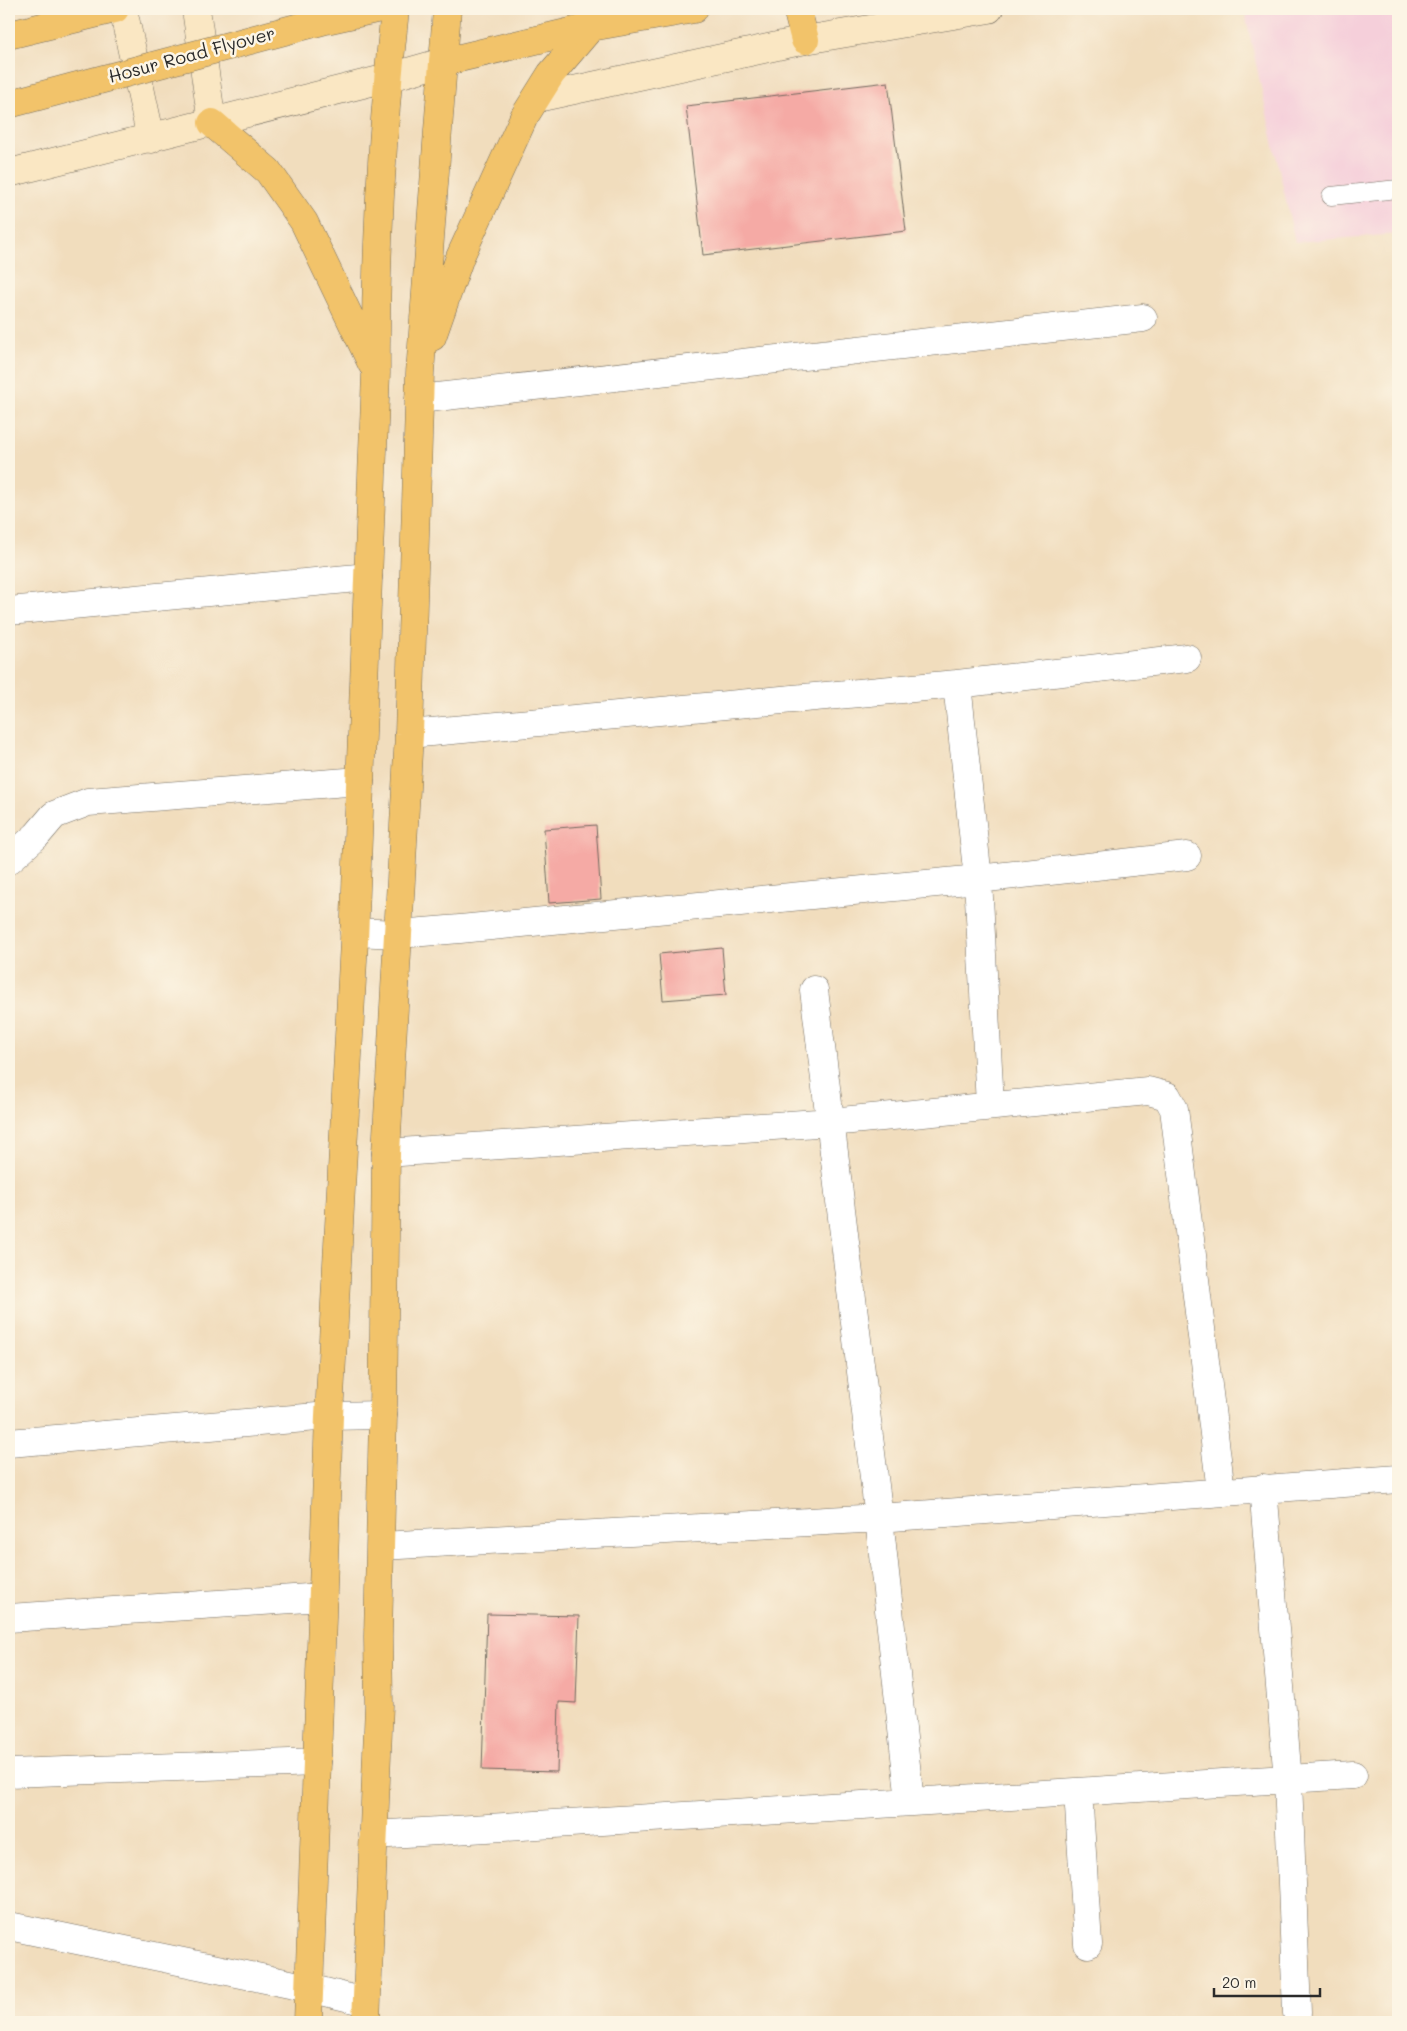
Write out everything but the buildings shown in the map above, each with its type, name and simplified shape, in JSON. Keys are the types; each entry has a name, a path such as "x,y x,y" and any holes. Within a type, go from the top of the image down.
{"main road":[{"path":"9,36 115,9"},
{"name":"Hosur Road Flyover","path":"9,104 326,20 376,9"},
{"path":"308,2022 329,1416 354,932 376,373 375,284 388,78 395,9"},
{"path":"366,2012 379,1704 378,1637 386,1152 409,734 420,386 447,9"},
{"path":"443,62 591,18 694,9"},
{"path":"797,9 805,40"},
{"path":"420,386 460,256 500,168 524,117 551,74 591,18"},
{"path":"212,123 268,171 304,222 376,373"}],"street":[{"path":"123,9 151,138"},
{"path":"196,9 212,123"},
{"path":"537,98 805,40 989,9"},
{"path":"9,173 388,78 443,62"},
{"path":"420,386 1143,318"},
{"path":"9,611 368,577"},
{"path":"409,734 957,684 1187,658"},
{"path":"957,684 978,879 990,1105"},
{"path":"9,860 37,836 54,815 88,802 360,781"},
{"path":"354,932 398,934 978,879 1187,856"},
{"path":"814,990 879,1518 910,1802"},
{"path":"386,1152 831,1122 1148,1091 1167,1096 1174,1109 1221,1491"},
{"path":"9,1443 329,1416 383,1415"},
{"path":"380,1546 879,1518 1398,1479"},
{"path":"1263,1488 1288,1780 1297,2013"},
{"path":"9,1618 323,1597"},
{"path":"9,1773 317,1762"},
{"path":"373,1835 1353,1775"},
{"path":"1078,1792 1088,1944"},
{"path":"9,1926 309,1988 366,2012"}],"lane":[{"path":"1331,196 1398,189"}],"shaded area":[{"path":"1244,9 1398,9 1398,234 1295,242"}]}
